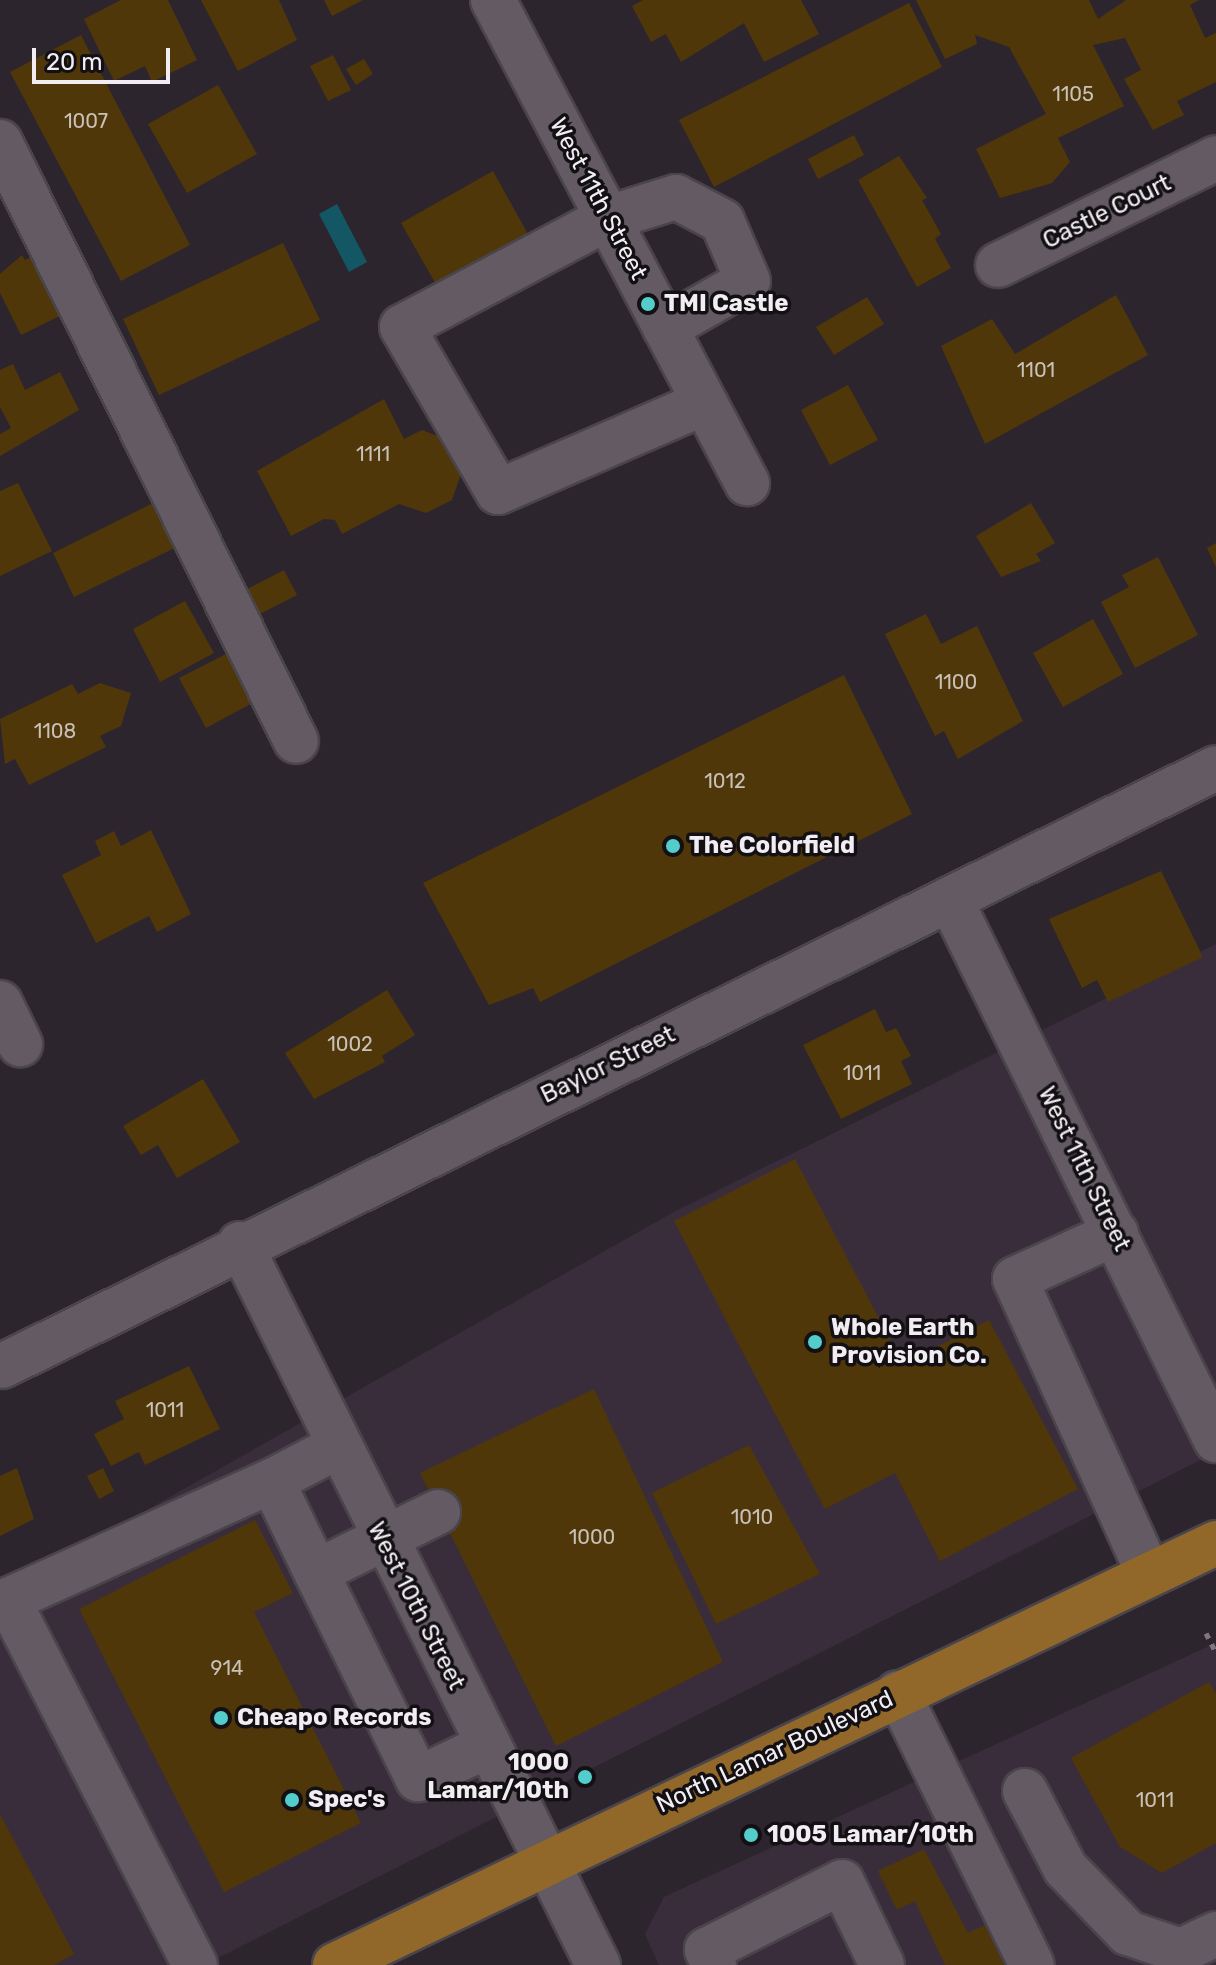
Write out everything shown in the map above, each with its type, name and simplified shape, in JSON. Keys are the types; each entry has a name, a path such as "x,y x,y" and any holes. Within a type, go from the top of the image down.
{"main road":[{"name":"North Lamar Boulevard","path":"335,1965 1216,1543"}],"street":[{"name":"West 11th Street","path":"493,0 747,483"},
{"path":"0,142 296,741"},
{"name":"Castle Court","path":"998,265 1216,158"},
{"path":"665,328 748,281 722,221 676,197 608,218 402,327 498,492 704,403"},
{"name":"Baylor Street","path":"2,1366 240,1244 1216,768"},
{"name":"West 11th Street","path":"950,899 1216,1440"},
{"path":"0,1003 20,1044"},
{"path":"1116,1233 1015,1279 1149,1574"},
{"name":"West 10th Street","path":"240,1244 335,1448 598,1965"},
{"path":"195,1965 8,1600 272,1481 335,1448"},
{"path":"272,1481 418,1779 487,1746"},
{"path":"316,1572 438,1512"},
{"path":"898,1693 1032,1965"},
{"path":"1025,1791 1065,1868 1128,1933 1181,1951 1216,1934"},
{"path":"714,1965 707,1950 842,1882 882,1965"}],"path":[{"path":"1206,1633 1216,1653"}],"shaded area":[{"path":"1216,944 1216,1452 204,1965 0,1965 0,1593 672,1213"},
{"path":"1216,1643 1216,1965 659,1965 645,1934 664,1897"}],"water":[{"path":"337,204 367,262 349,272 319,214"}],"building":[{"path":"121,0 168,0 197,60 152,82 145,66 114,81 84,19"},
{"path":"201,0 279,0 297,40 238,71"},
{"path":"324,0 363,0 332,16"},
{"path":"643,0 801,0 819,34 764,62 744,23 681,62 666,34 651,42 632,6"},
{"path":"916,0 1089,0 1098,19 1126,0 1199,0 1190,5 1205,38 1216,33 1216,82 1177,101 1184,115 1153,130 1124,79 1141,70 1125,38 1093,45 1124,106 1058,138 1070,162 1052,183 1000,198 976,149 1046,114 1009,47 975,35 977,44 945,59"},
{"path":"909,3 942,67 714,187 679,120"},
{"path":"81,35 190,245 121,281 10,72"},
{"path":"333,55 351,90 328,101 310,66"},
{"path":"364,59 373,74 356,85 346,69"},
{"path":"218,85 257,154 187,193 148,124"},
{"path":"854,135 864,155 818,179 808,159"},
{"path":"899,156 927,198 922,200 941,234 935,239 951,268 917,287 858,180"},
{"path":"493,171 529,236 437,286 401,223"},
{"path":"283,243 320,320 159,395 123,319"},
{"path":"42,251 72,310 21,335 0,293 0,274 22,255 25,260"},
{"path":"1116,295 1148,355 985,444 941,346 992,319 1015,354"},
{"path":"867,297 884,324 834,355 816,327"},
{"path":"13,364 25,390 60,372 79,410 0,456 0,434 11,428 0,407 0,370"},
{"path":"848,385 878,440 830,465 801,410"},
{"path":"384,399 404,439 422,430 448,440 463,468 452,500 426,513 399,504 342,534 335,520 324,519 291,536 257,471"},
{"path":"18,483 52,551 0,576 0,491"},
{"path":"165,497 187,542 74,597 53,553"},
{"path":"1031,503 1055,543 1036,554 1041,561 1001,577 976,536"},
{"path":"1216,543 1216,567 1207,548"},
{"path":"1158,557 1198,635 1135,668 1101,602 1129,587 1122,575"},
{"path":"284,570 297,595 260,614 247,589"},
{"path":"185,601 214,653 160,682 133,629"},
{"path":"926,614 941,644 977,626 1023,721 958,759 944,731 935,736 885,634"},
{"path":"1093,619 1123,674 1063,707 1033,653"},
{"path":"230,652 256,701 206,728 179,678"},
{"name":"The Colorfield","path":"844,675 912,814 540,1002 533,988 489,1005 423,883"},
{"path":"100,683 131,693 121,726 100,736 106,747 29,785 15,759 5,764 0,719 72,684 78,694"},
{"path":"151,830 191,914 157,932 149,916 96,943 62,875 101,855 95,841 114,831 121,846"},
{"path":"1161,871 1203,957 1108,1002 1097,980 1082,988 1049,919"},
{"path":"387,990 415,1035 382,1056 385,1062 314,1099 285,1053"},
{"path":"875,1009 886,1032 896,1028 911,1056 901,1061 912,1084 841,1119 803,1045"},
{"path":"203,1079 240,1142 177,1178 158,1145 141,1155 123,1126"},
{"name":"Whole Earth Provision Co.","path":"795,1159 903,1364 989,1320 1078,1489 940,1561 895,1473 825,1509 674,1221"},
{"path":"189,1366 220,1429 145,1465 139,1452 111,1466 94,1434 124,1419 115,1401"},
{"path":"594,1389 723,1662 556,1746 420,1473"},
{"path":"749,1445 820,1574 716,1624 652,1493"},
{"path":"17,1468 34,1519 0,1536 0,1476"},
{"path":"103,1468 114,1491 99,1499 87,1476"},
{"name":"Cheapo Records","path":"255,1520 293,1593 254,1612 361,1823 224,1892 79,1609"},
{"path":"1209,1682 1216,1694 1216,1843 1162,1873 1120,1847 1071,1758"},
{"path":"0,1814 74,1954 54,1965 0,1965"},
{"path":"924,1849 968,1933 985,1925 1004,1965 945,1965 915,1901 897,1910 878,1871"}],"place":[{"name":"TMI Castle","path":"648,304"},
{"name":"The Colorfield","path":"673,846"},
{"name":"Whole Earth Provision Co.","path":"815,1342"},
{"name":"Cheapo Records","path":"221,1718"},
{"name":"1000 Lamar/10th","path":"585,1777"},
{"name":"Spec's","path":"292,1800"},
{"name":"1005 Lamar/10th","path":"751,1835"}]}
